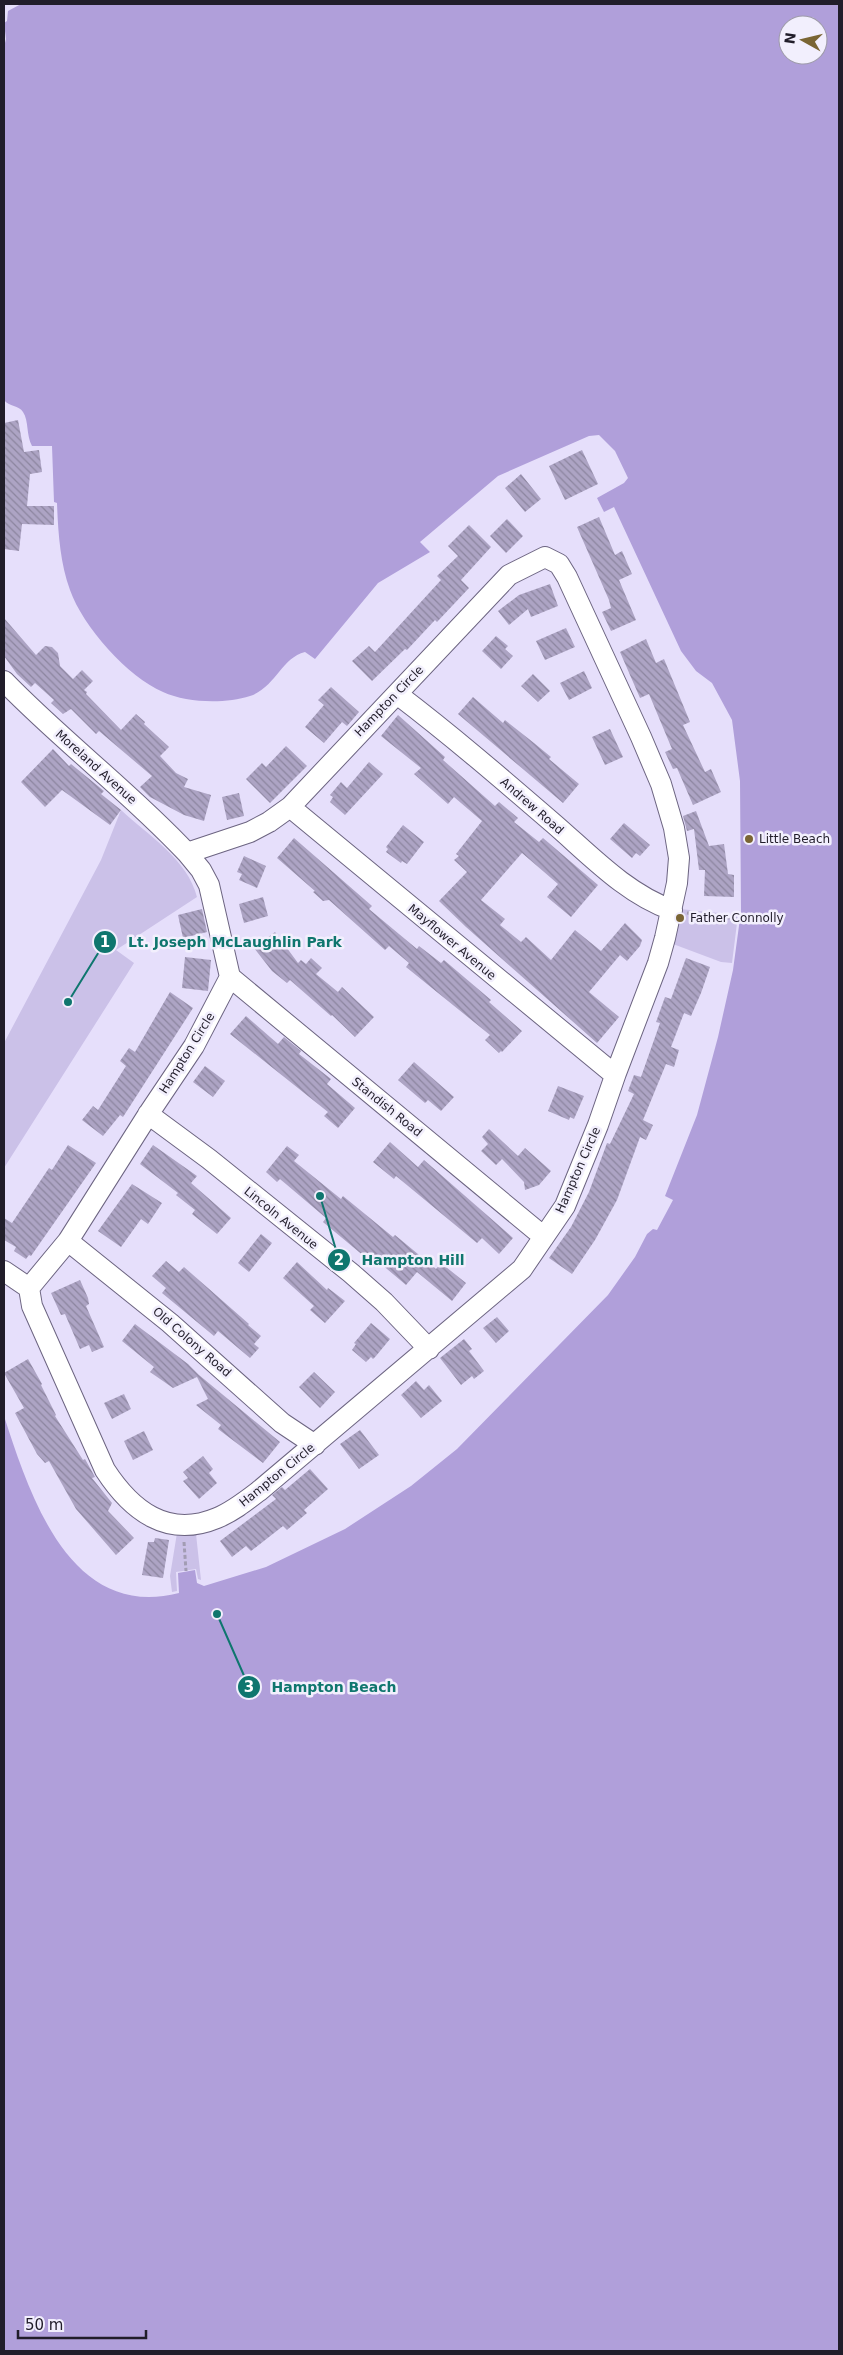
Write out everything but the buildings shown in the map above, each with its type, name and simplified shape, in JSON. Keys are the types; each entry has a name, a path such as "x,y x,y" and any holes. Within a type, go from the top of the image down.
{"street":[{"name":"Hampton Circle","path":"187,853 250,832 269,822 290,807 340,751 397,694 508,575 545,557 559,564 567,577 661,784 674,828 679,858 672,910 658,963 598,1125 565,1206 522,1269 315,1445 235,1509 218,1518 184,1525 166,1522 150,1516 133,1506 119,1492 105,1470 32,1306 29,1288 68,1241 148,1114 194,1046 230,978"},
{"name":"Moreland Avenue","path":"4,681 30,708 144,811 187,853"},
{"name":"Andrew Road","path":"397,694 442,729 614,874 653,904 672,910"},
{"name":"Mayflower Avenue","path":"290,807 615,1075"},
{"path":"187,853 201,870 209,885 230,978"},
{"name":"Standish Road","path":"230,978 544,1237"},
{"name":"Lincoln Avenue","path":"148,1114 209,1159 351,1273 384,1302 429,1348"},
{"name":"Old Colony Road","path":"68,1241 170,1323 282,1423 315,1445"},
{"path":"4,1271 29,1288"}],"path":[{"path":"672,910 739,919"},
{"path":"184,1525 186,1571"}],"shaded area":[{"path":"21,4 839,4 839,2351 4,2351 4,1416 27,1481 42,1515 60,1545 83,1570 109,1588 141,1597 179,1593 178,1573 195,1570 197,1583 204,1586 266,1567 345,1529 411,1486 457,1449 608,1295 635,1257 647,1234 653,1229 657,1230 673,1200 665,1196 697,1115 718,1037 733,970 741,911 740,781 732,720 712,683 696,671 681,651 614,507 604,512 597,498 624,483 628,478 615,451 599,435 589,436 498,476 420,542 430,552 378,583 315,659 305,652 297,655 266,686 250,696 240,699 206,701 173,696 149,685 136,675 96,635 76,604 64,569 57,503 54,502 52,446 32,446 23,412 4,400 4,47 6,39 4,23 7,21 8,11"},
{"path":"121,810 176,860 185,871 197,897 116,950 134,963 4,1168 4,1043 101,860"},
{"path":"680,909 738,915 732,963 721,962 673,944"},
{"path":"177,1533 196,1534 201,1580 198,1579 196,1569 176,1572 177,1591 172,1592 170,1576"}],"place":[{"name":"Little Beach","path":"749,839"},
{"name":"Father Connolly","path":"680,918"},
{"name":"Lt. Joseph McLaughlin Park","path":"68,1002"},
{"name":"Hampton Hill","path":"320,1196"},
{"name":"Hampton Beach","path":"217,1614"}]}
